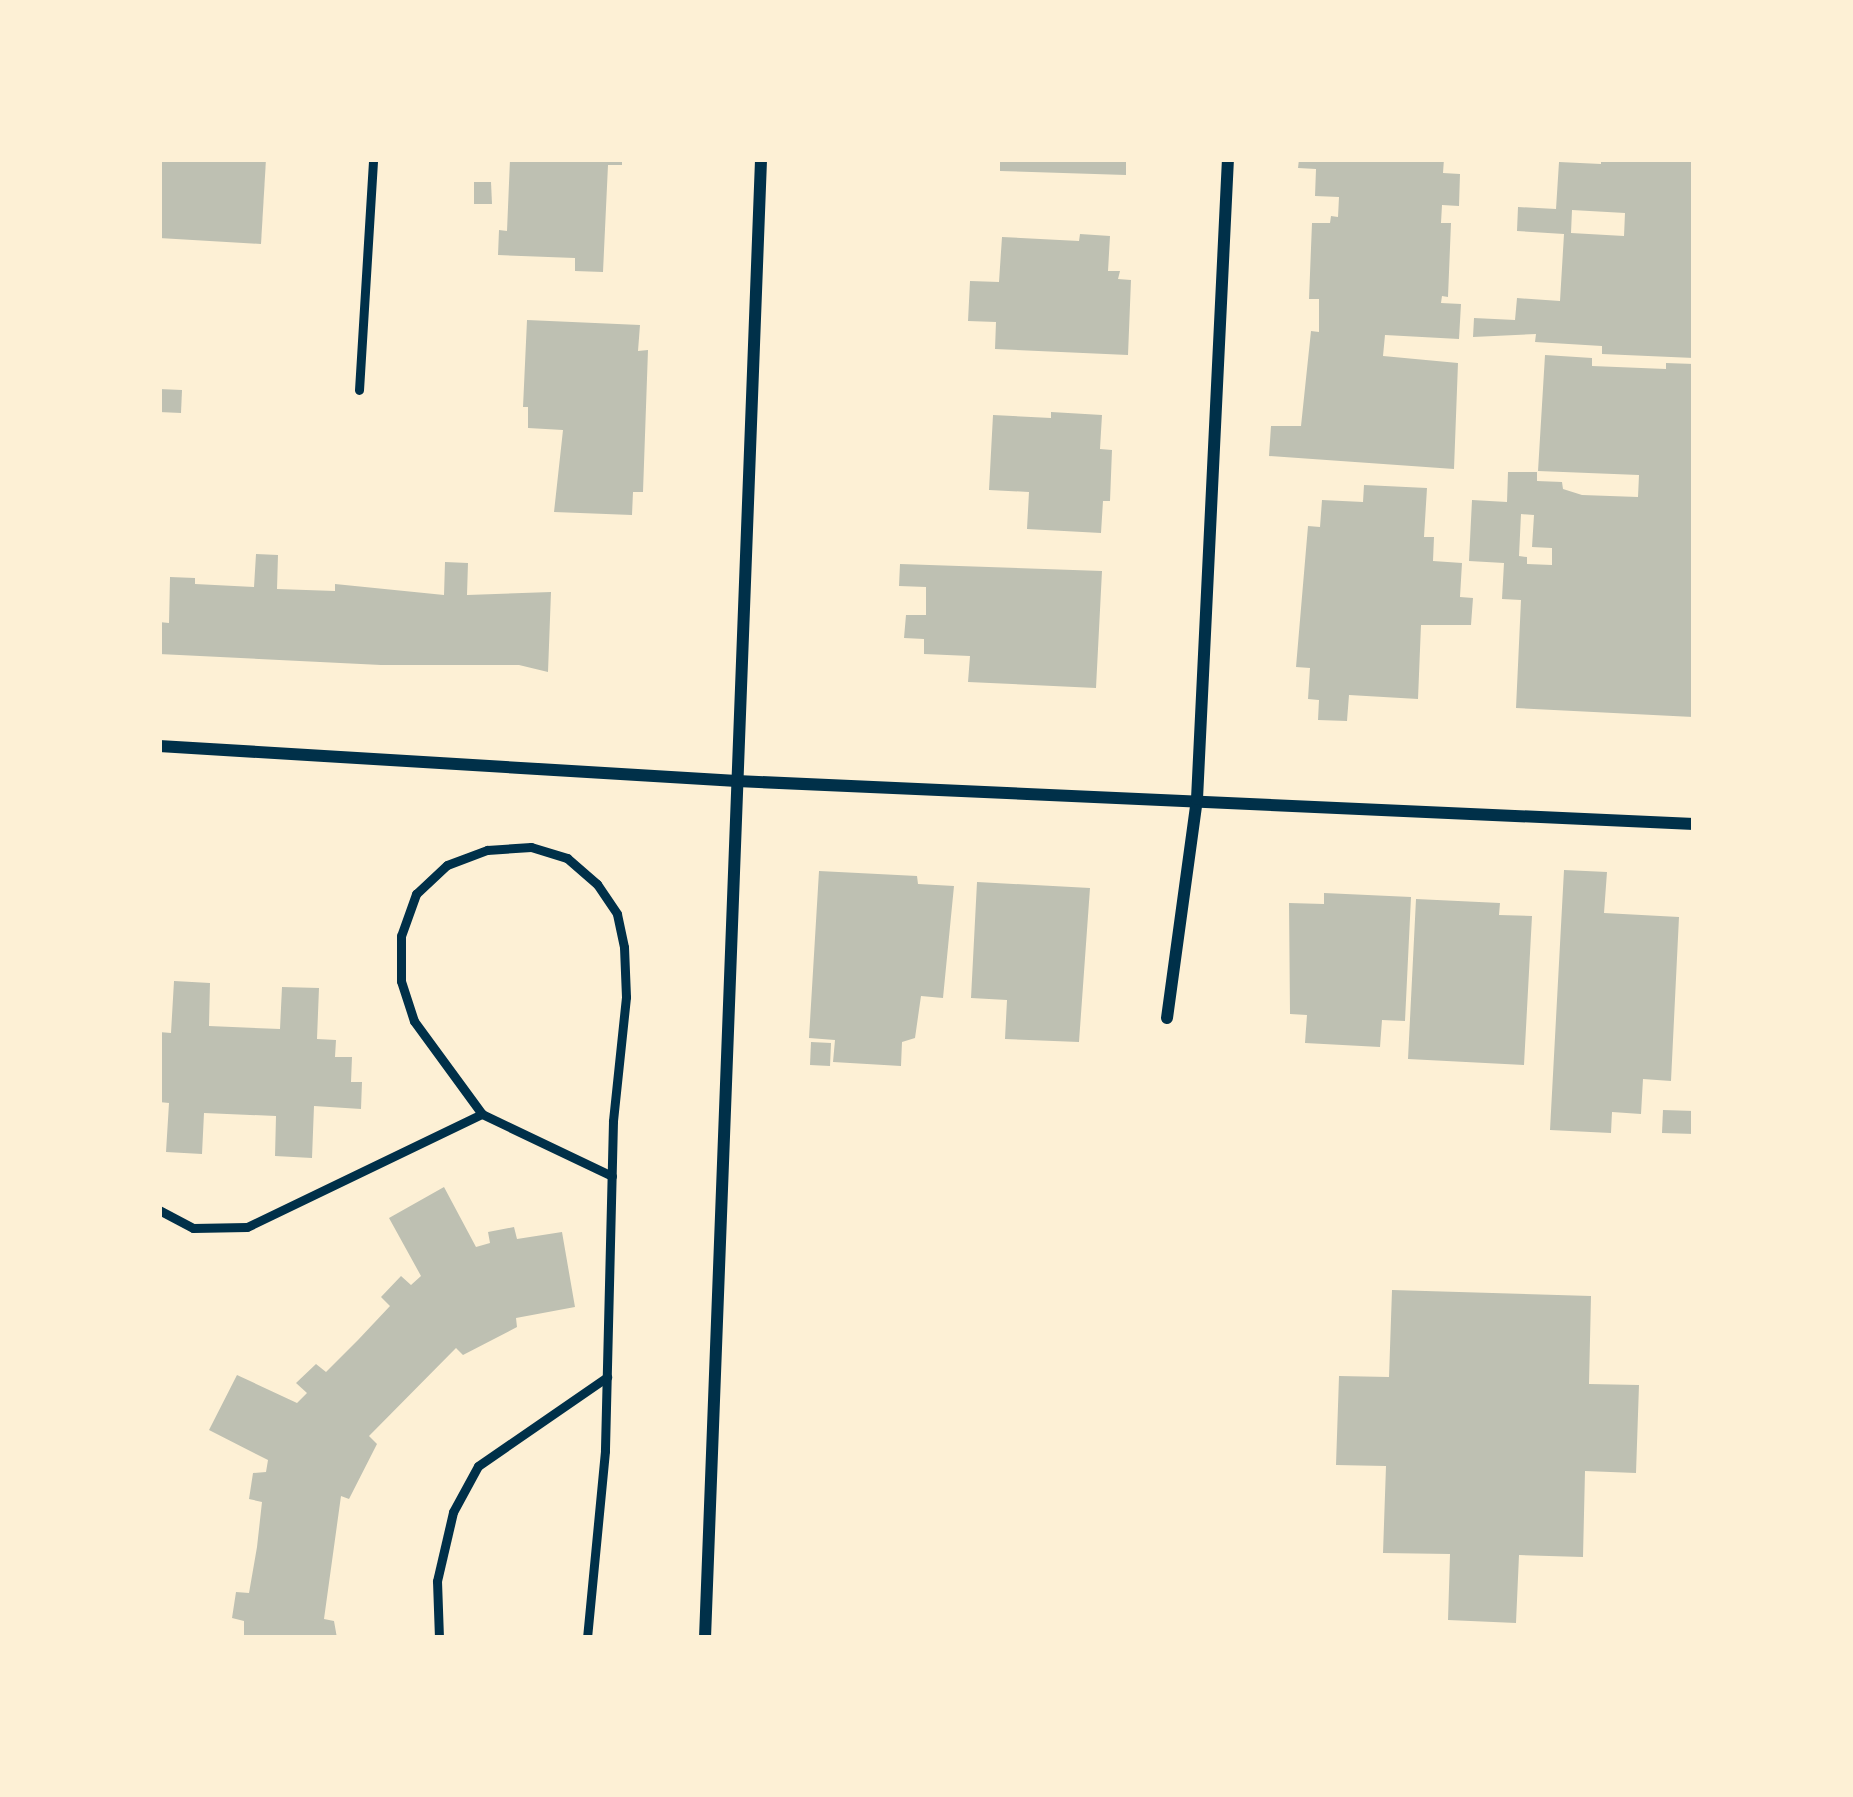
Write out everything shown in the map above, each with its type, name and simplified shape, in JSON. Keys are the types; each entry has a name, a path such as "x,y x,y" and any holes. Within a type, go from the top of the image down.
{"street":[{"path":"705,1638 760,159"},
{"path":"1167,1018 1197,799 1228,159"},
{"path":"159,746 737,782 1694,824"}],"lane":[{"path":"359,389 374,159"},
{"path":"587,1638 607,1377 612,1176 626,997 617,914 597,884 567,858 531,847 487,850 447,865 416,895 400,936 401,981 414,1021 482,1114 612,1176"},
{"path":"159,1210 193,1228 247,1227 482,1114"},
{"path":"440,1638 437,1581 454,1512 478,1466 607,1377"}],"building":[{"path":"159,159 266,159 261,244 159,238"},
{"path":"510,159 622,159 622,165 608,165 603,272 575,271 575,258 498,255 499,230 507,231"},
{"path":"1000,159 1126,159 1126,175 1000,171"},
{"path":"1299,159 1444,159 1443,173 1460,174 1459,206 1442,205 1441,223 1451,223 1448,297 1442,296 1441,303 1461,304 1459,339 1385,335 1383,356 1458,363 1454,469 1269,456 1271,426 1301,426 1311,331 1319,332 1319,299 1309,299 1312,223 1330,223 1331,216 1338,217 1339,197 1315,196 1316,169 1298,168"},
{"path":"1601,159 1694,159 1694,358 1602,354 1602,346 1535,342 1536,334 1473,337 1474,318 1515,320 1517,298 1560,301 1564,234 1517,231 1518,207 1556,209 1559,162 1601,164","holes":["1572,210 1625,213 1624,236 1571,233"]},
{"path":"474,182 491,182 492,204 474,204"},
{"path":"1080,234 1110,236 1108,271 1120,271 1118,279 1131,280 1128,355 995,349 996,322 968,321 970,281 999,282 1002,237 1079,241"},
{"path":"527,320 640,325 638,351 648,350 643,492 633,492 632,515 554,512 563,430 528,428 528,407 523,407"},
{"path":"1545,355 1592,358 1592,366 1666,369 1666,363 1694,364 1693,717 1516,708 1521,600 1502,599 1504,563 1469,561 1472,500 1507,502 1508,472 1537,472 1537,481 1562,482 1563,489 1582,495 1638,497 1639,475 1538,471","holes":["1521,514 1534,515 1532,547 1552,548 1552,565 1527,564 1527,557 1519,556"]},
{"path":"159,389 182,390 181,413 159,412"},
{"path":"1051,412 1102,415 1100,449 1112,450 1110,501 1103,501 1101,533 1027,529 1029,492 989,490 993,415 1051,418"},
{"path":"1364,485 1427,488 1424,537 1434,537 1433,561 1462,563 1460,597 1473,598 1471,625 1421,625 1418,699 1349,695 1347,721 1318,720 1319,700 1308,699 1310,668 1296,667 1308,526 1320,527 1322,500 1363,502"},
{"path":"256,554 278,555 277,589 335,591 335,584 444,595 445,562 468,563 467,595 551,592 548,672 519,665 381,665 159,654 159,622 169,623 170,577 195,578 195,584 254,587"},
{"path":"900,564 1102,571 1096,688 968,682 970,656 924,654 924,639 904,638 906,615 926,615 926,587 899,586"},
{"path":"1564,870 1607,872 1604,913 1679,917 1671,1081 1643,1079 1641,1114 1612,1112 1611,1133 1550,1130"},
{"path":"819,871 917,876 918,884 954,886 943,998 921,996 915,1038 902,1042 901,1066 833,1062 835,1040 809,1038"},
{"path":"977,882 1090,888 1079,1042 1005,1039 1007,1000 971,998"},
{"path":"1324,893 1411,897 1405,1021 1382,1020 1380,1047 1305,1043 1307,1015 1290,1014 1289,903 1324,904"},
{"path":"1416,899 1500,903 1499,915 1532,916 1524,1065 1408,1059"},
{"path":"174,981 210,983 209,1026 280,1029 282,987 319,988 317,1039 336,1040 335,1057 352,1057 351,1082 362,1082 361,1109 314,1106 312,1158 275,1156 276,1116 204,1113 202,1154 166,1152 169,1103 159,1102 159,1032 171,1033"},
{"path":"811,1042 831,1043 830,1066 810,1065"},
{"path":"1663,1110 1694,1111 1694,1134 1662,1133"},
{"path":"444,1187 476,1247 490,1243 488,1232 514,1227 517,1239 562,1232 575,1307 516,1318 517,1327 463,1355 456,1348 369,1436 377,1444 349,1499 341,1496 324,1619 334,1621 337,1638 244,1638 244,1621 232,1618 236,1592 249,1593 257,1547 262,1502 249,1499 253,1473 266,1472 268,1460 209,1430 237,1375 297,1403 307,1393 296,1383 316,1364 326,1372 358,1340 390,1306 381,1297 401,1276 411,1285 421,1276 389,1218"},
{"path":"1392,1290 1591,1296 1589,1384 1639,1385 1636,1473 1585,1471 1583,1557 1519,1555 1516,1623 1448,1620 1450,1554 1383,1553 1386,1466 1336,1465 1339,1376 1389,1377"}]}
